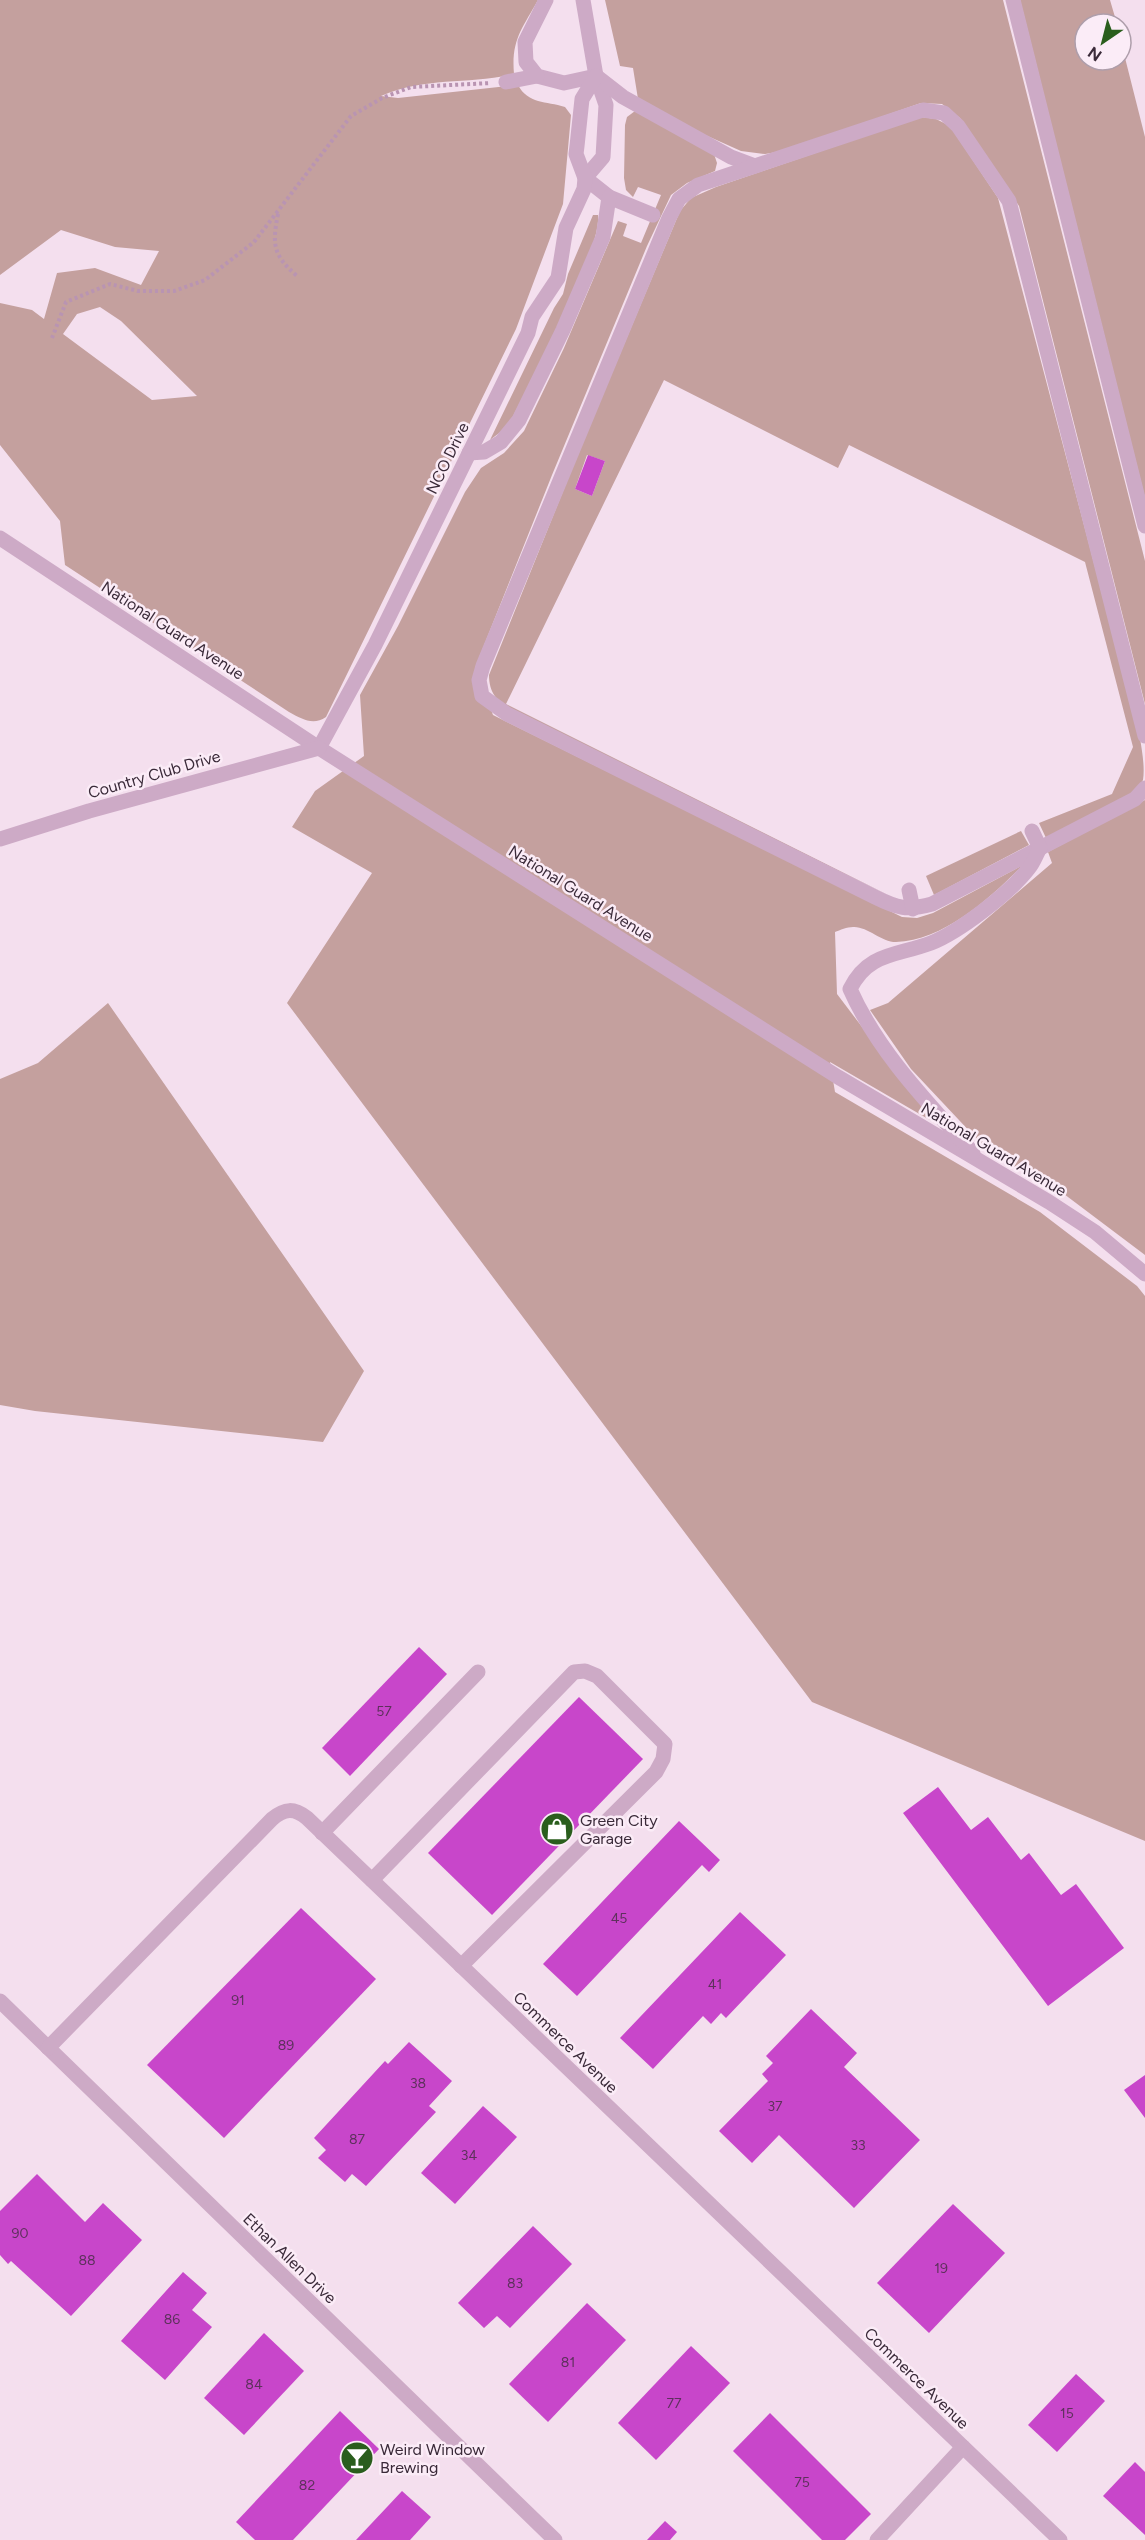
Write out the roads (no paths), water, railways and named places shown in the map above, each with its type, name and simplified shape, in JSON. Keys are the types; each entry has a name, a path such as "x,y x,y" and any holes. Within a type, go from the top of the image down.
{"street":[{"path":"537,76 526,62 525,42 546,0"},
{"name":"NCO Drive","path":"319,747 375,645 528,333 532,317 558,279 566,228 584,189 585,178 603,157 606,105 596,76 583,0"},
{"path":"1013,0 1145,526"},
{"path":"506,82 537,76 564,83 596,76"},
{"path":"596,76 623,97 731,157 755,166"},
{"path":"596,76 582,99 576,154 585,178 609,197 653,215"},
{"path":"1145,736 1009,201 958,126 944,113 923,110 698,185 679,199 669,218 483,666 479,681 482,696 507,714 875,897 894,906 914,909 932,904 1135,799 1145,789"},
{"path":"469,453 484,452 501,442 519,420 563,330 603,237 609,197"},
{"name":"National Guard Avenue","path":"0,538 319,747 828,1071 1049,1202 1095,1232 1145,1274"},
{"name":"Country Club Drive","path":"0,839 100,808 319,747"},
{"path":"1032,831 1040,848"},
{"path":"983,1164 895,1062 861,1013 850,989 857,975 870,963 931,943 984,909 1011,888 1031,867 1040,848"},
{"path":"909,890 914,909"},
{"path":"372,1880 574,1672 585,1671 597,1676 665,1744 663,1759 656,1772 461,1966"},
{"path":"322,1833 478,1672"},
{"name":"Commerce Avenue","path":"48,2048 277,1815 287,1810 297,1811 372,1880 1060,2540"},
{"name":"Ethan Allen Drive","path":"0,2001 555,2540"},
{"path":"877,2540 963,2447"}],"place":[{"name":"Green City Garage","path":"557,1829"},
{"name":"Weird Window Brewing","path":"357,2458"}]}
